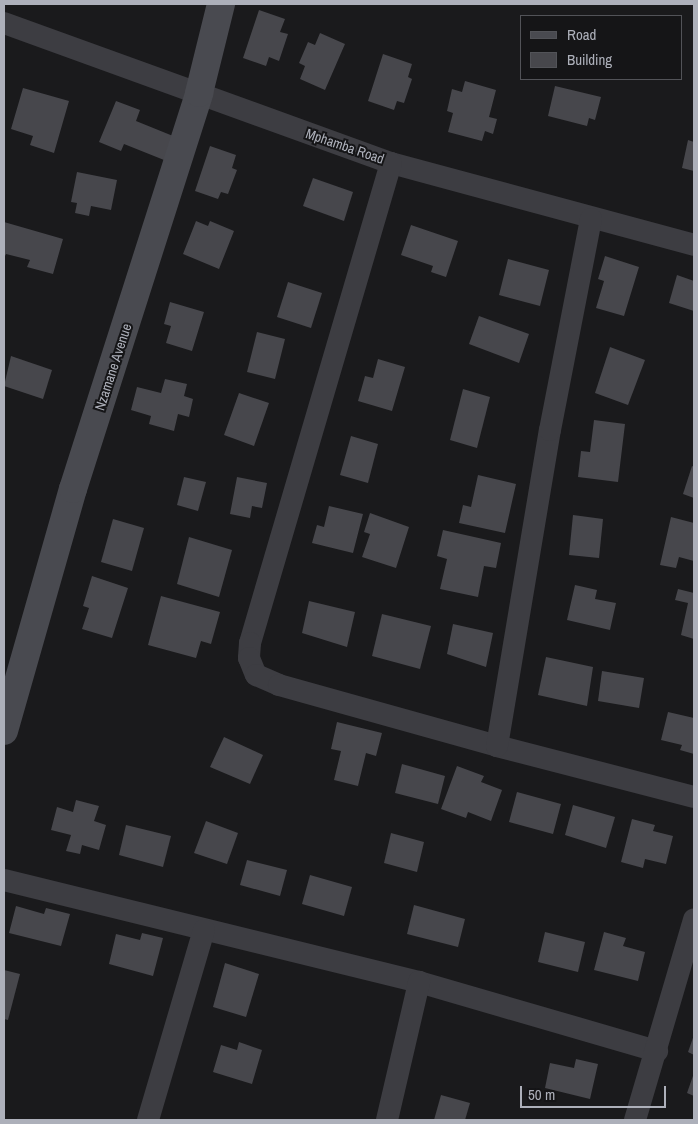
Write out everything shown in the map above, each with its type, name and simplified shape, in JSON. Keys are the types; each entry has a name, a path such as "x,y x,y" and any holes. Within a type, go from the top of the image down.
{"street":[{"name":"Nzamane Avenue","path":"4,731 73,489 199,93 221,4"},
{"name":"Mphamba Road","path":"4,24 391,163 591,219 694,245"},
{"path":"391,163 250,643 249,658 256,675 279,685 497,746 694,797"},
{"path":"497,746 550,430 591,219"},
{"path":"4,880 419,982 657,1051"},
{"path":"635,1120 657,1051 694,919"},
{"path":"148,1120 204,930"},
{"path":"387,1120 419,982"}],"building":[{"path":"259,10 285,19 280,32 288,34 279,61 269,57 266,66 243,58"},
{"path":"320,33 345,44 325,90 300,79 305,66 299,63 308,42 315,45"},
{"path":"383,54 412,64 408,77 412,79 404,103 397,101 394,110 368,101"},
{"path":"465,81 496,90 489,117 497,119 493,134 485,131 482,141 448,132 453,113 447,111 452,89 462,92"},
{"path":"555,86 601,97 595,120 589,118 587,126 548,116"},
{"path":"23,88 69,101 54,153 30,145 33,136 11,129"},
{"path":"116,101 140,110 136,121 173,136 164,160 124,144 121,151 99,142"},
{"path":"688,140 694,142 694,171 682,168"},
{"path":"210,146 236,155 232,168 237,170 228,194 221,192 218,199 195,191"},
{"path":"77,172 117,180 111,210 91,206 89,216 75,213 77,203 71,202"},
{"path":"313,178 353,192 344,221 303,206"},
{"path":"196,221 208,226 210,221 234,231 219,269 183,254"},
{"path":"4,222 63,239 53,274 27,267 30,260 6,254 4,258"},
{"path":"411,225 458,241 446,277 431,272 433,266 401,255"},
{"path":"605,256 639,267 624,316 596,308 604,281 598,279"},
{"path":"508,259 549,270 540,306 499,295"},
{"path":"677,275 694,281 694,311 669,303"},
{"path":"288,282 322,293 311,328 277,317"},
{"path":"170,302 204,312 192,351 166,343 171,326 164,324"},
{"path":"479,316 529,334 519,363 469,344"},
{"path":"257,332 285,339 275,379 247,372"},
{"path":"610,347 645,360 628,405 595,393"},
{"path":"11,356 52,370 43,399 4,386"},
{"path":"378,359 405,367 392,411 358,401 365,376 373,378"},
{"path":"165,379 187,384 184,396 193,399 189,417 178,414 174,431 149,424 151,416 131,410 137,387 161,393"},
{"path":"463,389 490,397 477,448 450,440"},
{"path":"239,393 269,403 254,446 224,435"},
{"path":"594,420 625,424 618,482 578,477 581,451 590,452"},
{"path":"351,436 378,444 368,483 340,475"},
{"path":"692,466 694,467 694,498 683,494"},
{"path":"478,475 516,484 505,533 459,523 463,505 471,507"},
{"path":"184,477 206,482 198,511 177,505"},
{"path":"237,477 267,483 262,508 252,506 250,518 230,514"},
{"path":"329,506 363,514 353,553 312,543 317,525 324,527"},
{"path":"370,513 409,527 396,568 362,557 370,534 364,532"},
{"path":"573,515 603,519 599,558 569,555"},
{"path":"671,517 694,523 694,561 679,557 676,568 660,565"},
{"path":"113,519 144,528 132,571 101,562"},
{"path":"443,530 501,543 496,568 484,566 478,597 440,589 447,559 437,556"},
{"path":"189,537 232,550 219,597 177,584"},
{"path":"92,576 128,588 112,638 82,629 89,608 83,606"},
{"path":"575,585 597,590 595,599 616,603 610,630 567,620"},
{"path":"678,589 694,593 694,639 681,635 688,603 675,600"},
{"path":"161,596 220,612 211,644 201,641 196,658 148,645"},
{"path":"309,601 355,612 347,647 302,633"},
{"path":"382,614 431,626 420,669 372,656"},
{"path":"453,624 493,633 486,667 447,654"},
{"path":"546,657 593,667 587,706 538,695"},
{"path":"602,671 644,678 639,708 598,701"},
{"path":"668,712 694,718 694,754 680,750 682,745 661,740"},
{"path":"337,722 382,733 376,756 366,753 358,786 334,780 341,751 331,749"},
{"path":"224,737 263,755 250,784 210,767"},
{"path":"402,764 445,776 438,804 395,793"},
{"path":"457,766 484,776 481,782 502,790 491,821 468,812 466,818 441,809"},
{"path":"517,792 561,804 553,834 509,822"},
{"path":"76,800 99,806 94,821 106,825 99,850 82,845 80,854 66,851 71,835 51,830 57,807 73,812"},
{"path":"573,805 615,817 606,848 565,835"},
{"path":"632,819 655,825 653,831 673,836 666,864 645,859 643,868 621,862"},
{"path":"206,821 238,833 227,864 194,853"},
{"path":"126,825 171,836 163,867 119,855"},
{"path":"391,833 424,842 417,872 384,863"},
{"path":"247,860 287,870 280,896 240,885"},
{"path":"310,875 352,887 344,916 302,904"},
{"path":"414,905 465,919 458,947 407,934"},
{"path":"16,906 44,914 46,908 70,914 61,946 9,933"},
{"path":"545,932 585,942 578,972 538,962"},
{"path":"604,932 626,938 623,946 645,952 638,981 594,970"},
{"path":"142,933 163,938 153,976 109,964 116,934 140,940"},
{"path":"225,963 259,974 246,1017 213,1007"},
{"path":"4,970 20,974 8,1020 4,1019"},
{"path":"694,1035 694,1055 688,1052"},
{"path":"239,1042 262,1050 252,1084 213,1072 221,1045 237,1050"},
{"path":"576,1059 598,1064 590,1099 545,1088 550,1063 574,1068"},
{"path":"694,1073 694,1096 687,1093"},
{"path":"441,1095 470,1103 465,1120 434,1120"}]}
